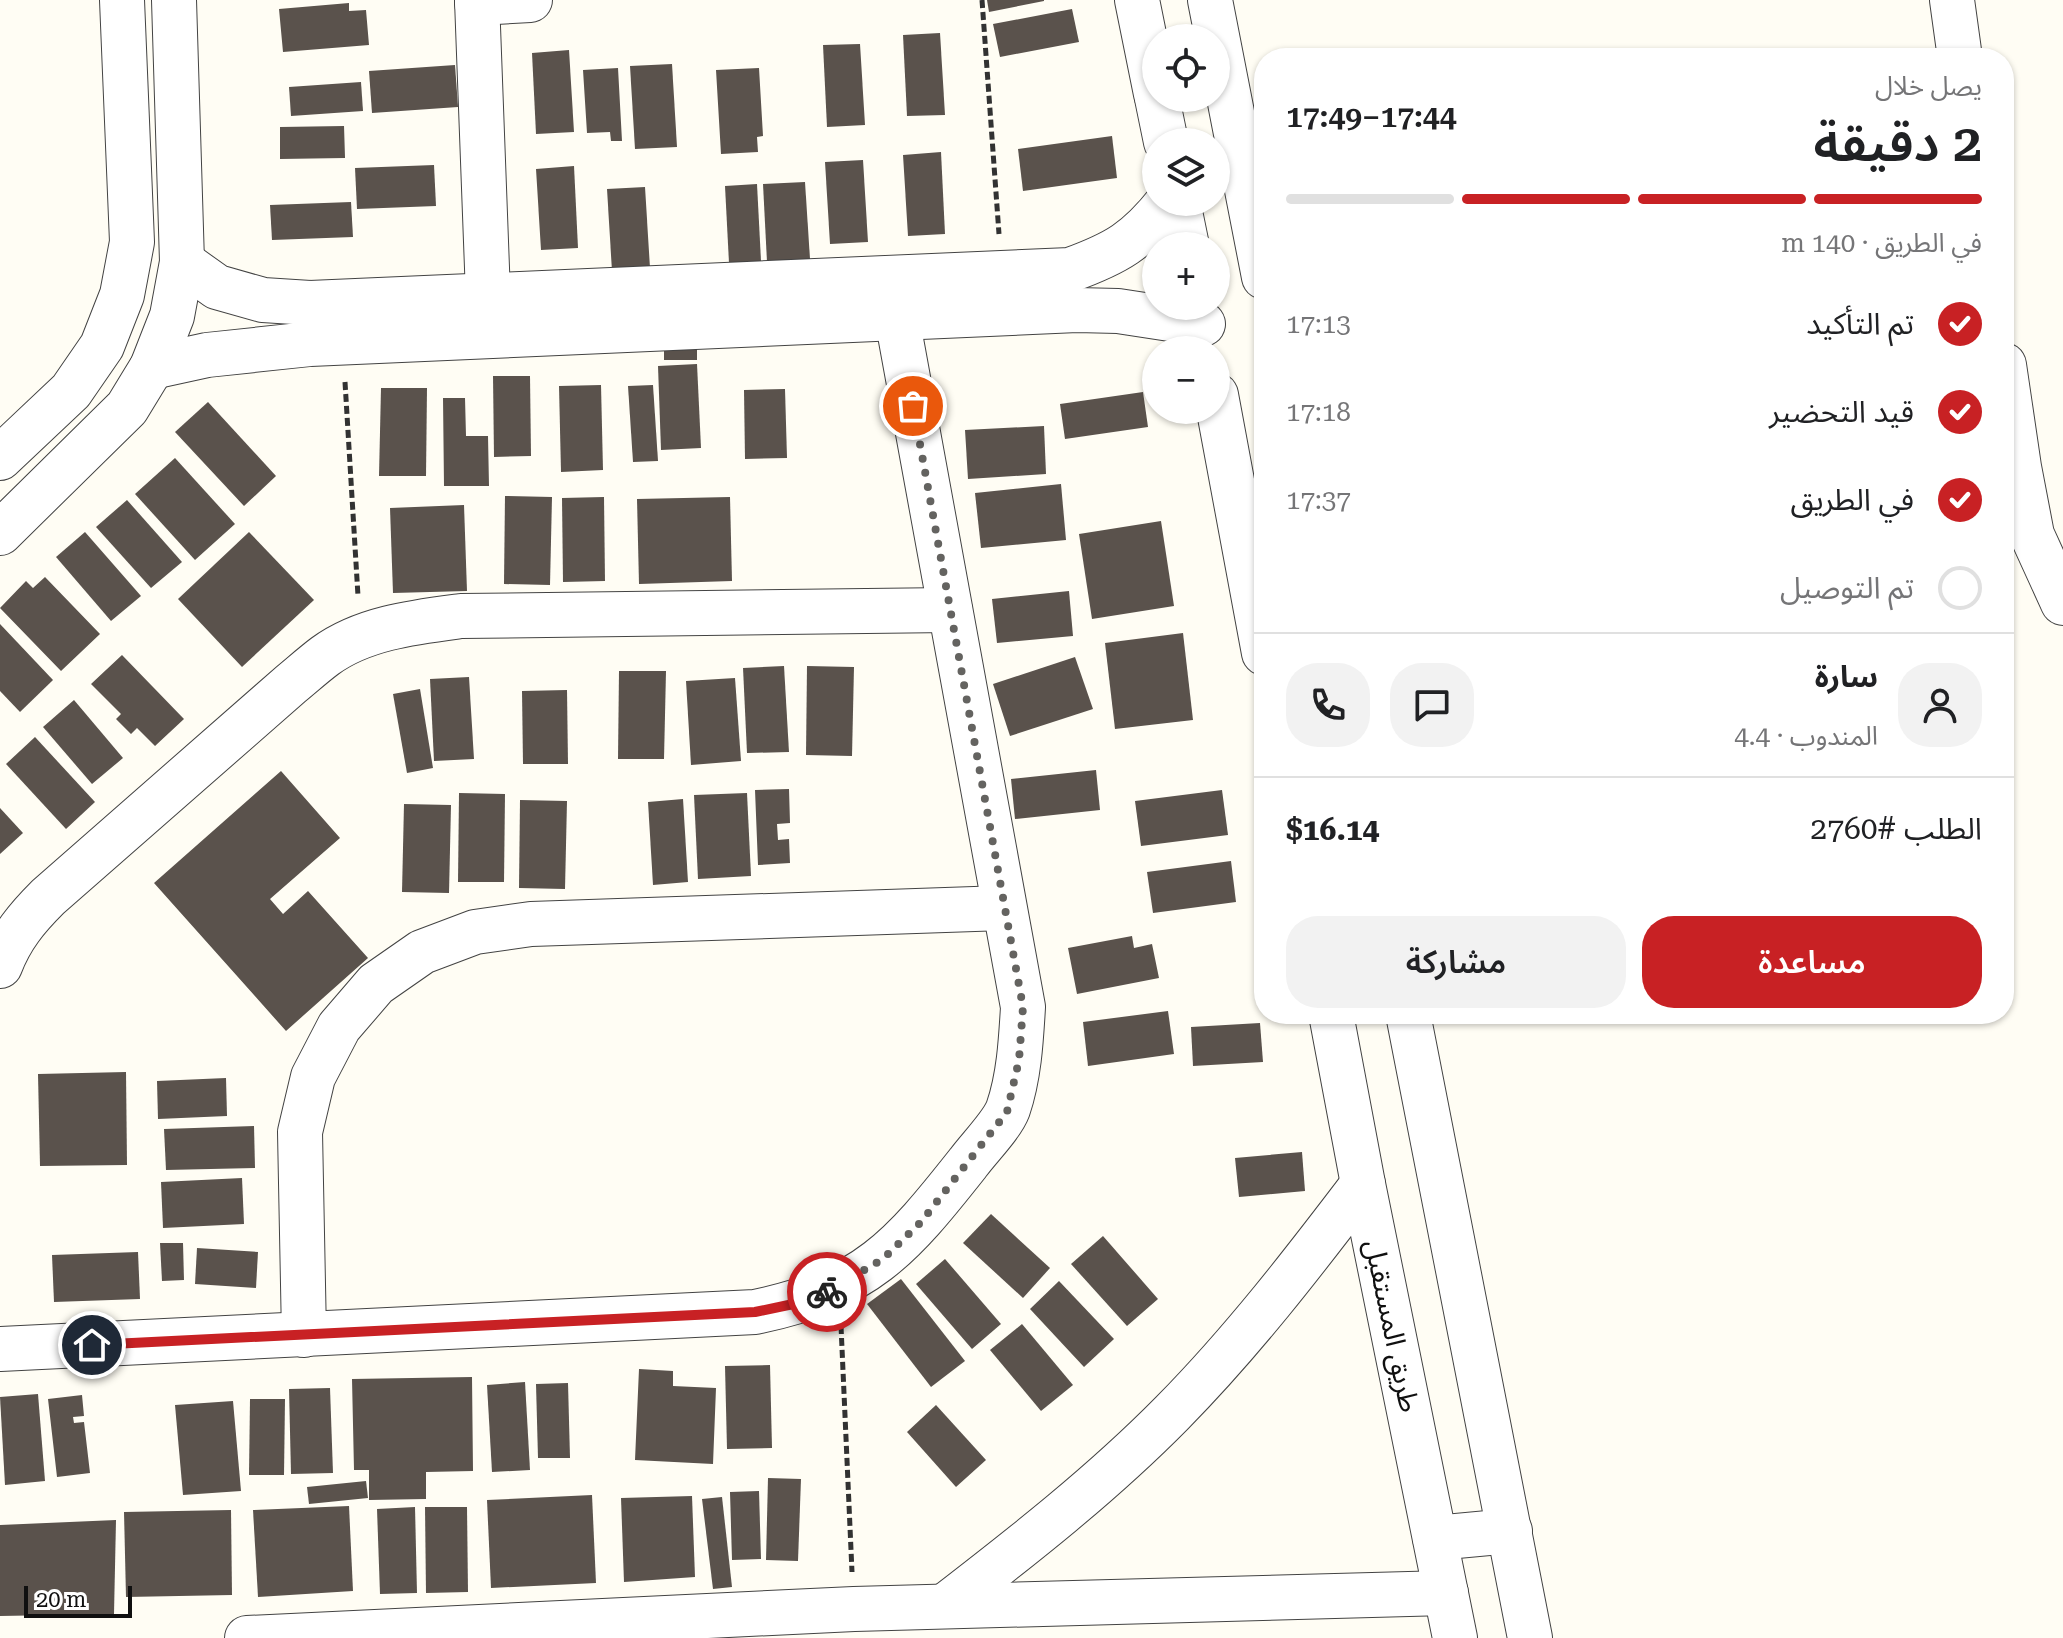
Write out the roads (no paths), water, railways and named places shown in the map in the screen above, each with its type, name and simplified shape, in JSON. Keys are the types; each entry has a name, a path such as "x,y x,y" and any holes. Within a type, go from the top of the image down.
{"street":[{"path":"0,458 71,391 102,346 122,295 132,242 122,0"},
{"path":"0,533 127,408 152,367 172,316 182,262 174,0"},
{"path":"488,295 477,1 530,0"},
{"path":"1137,0 1142,25"},
{"path":"1210,0 1254,226"},
{"path":"1952,0 1959,48"},
{"path":"182,262 217,287 263,300 321,330 897,318 1074,290 1111,255 1146,230 1157,216"},
{"path":"152,367 488,295 1002,273 1074,290 1118,311 1203,327"},
{"path":"0,1332 0,1349 755,1312 798,1303 839,1287 883,1259 921,1222 1007,1112 1019,1060 1023,1007 897,318"},
{"path":"1221,424 1254,599"},
{"path":"2014,433 2032,535 2063,603"},
{"path":"0,966 7,947 22,924 48,897 291,684 326,655 361,637 415,622 461,616 950,610"},
{"path":"304,1335 300,1132 313,1077 339,1027 376,984 422,952 475,932 531,924 1004,908"},
{"name":"طريق المستقبل","path":"1333,1024 1455,1638"},
{"path":"1410,1024 1530,1638"},
{"path":"945,1606 1063,1515 1172,1413 1273,1302 1363,1184"},
{"path":"1435,1538 1510,1531"},
{"path":"247,1638 854,1609 1446,1593"}]}
